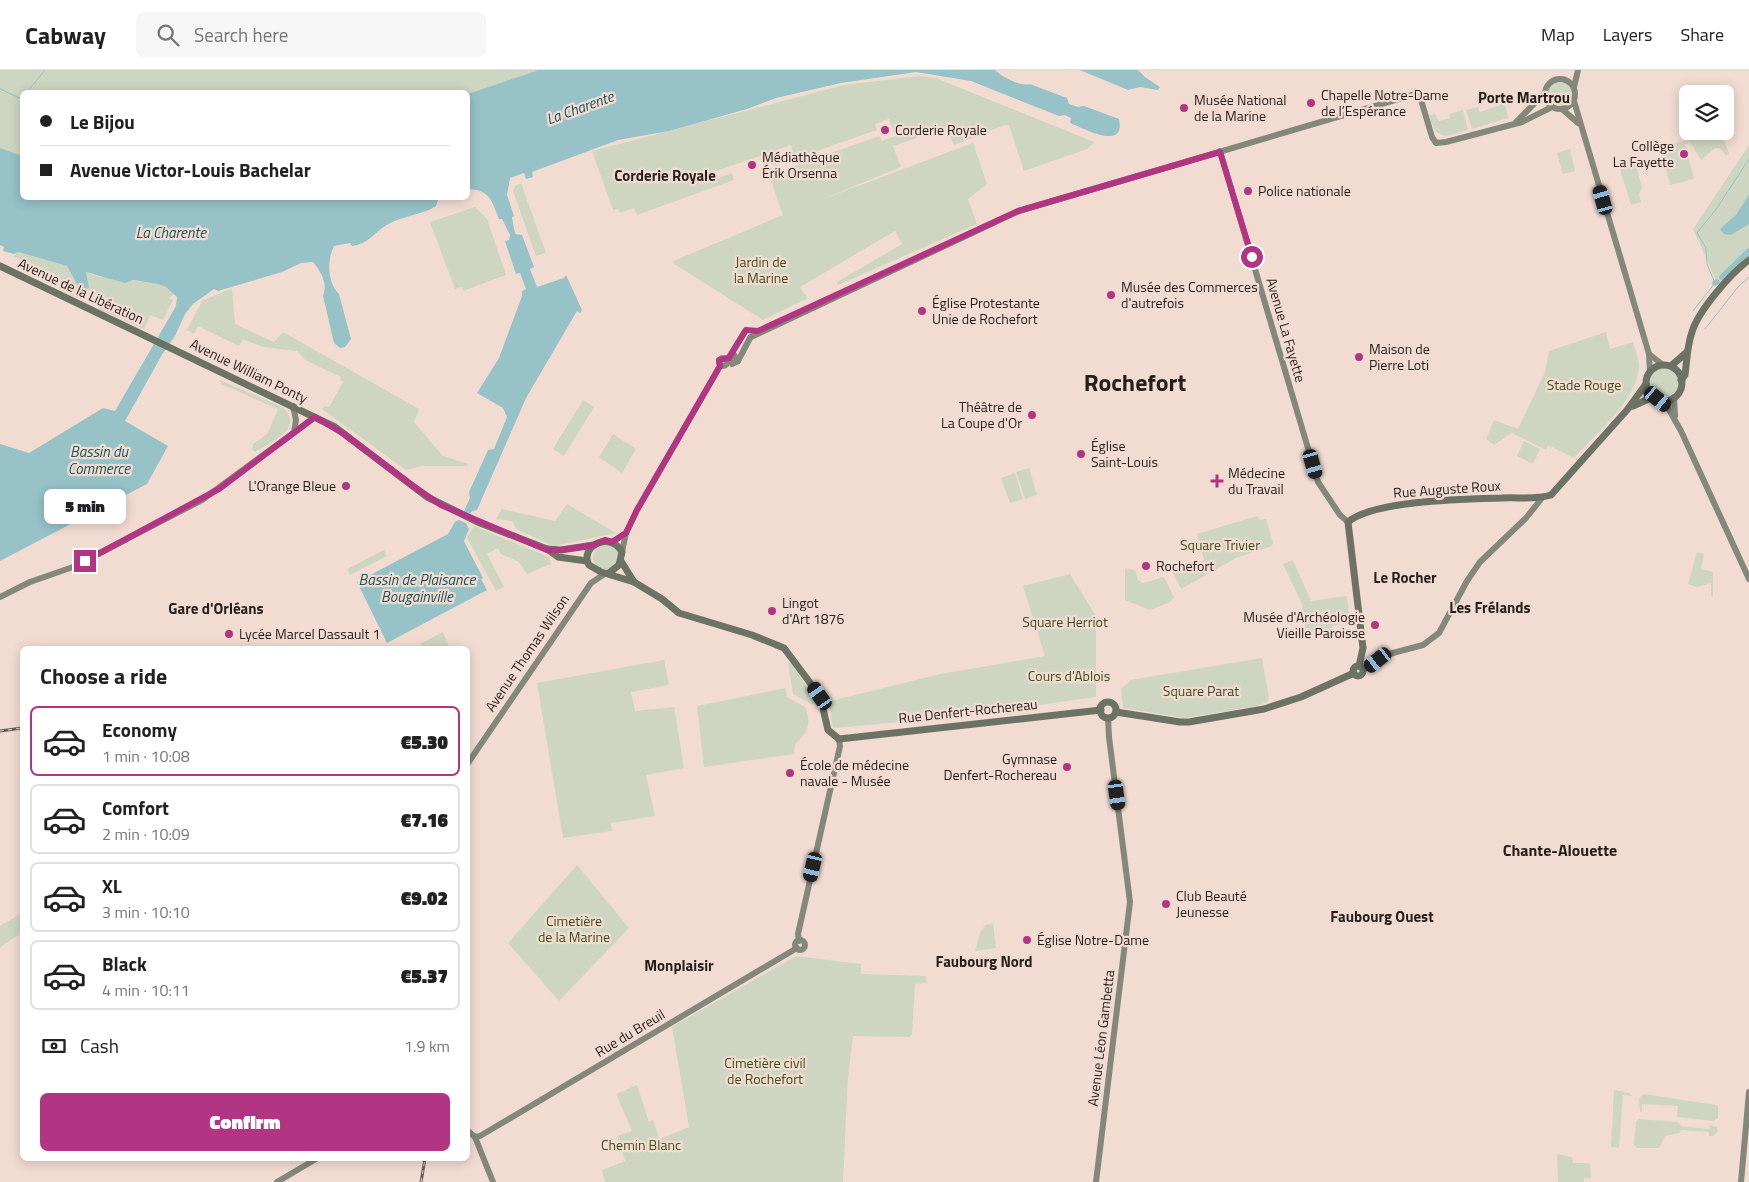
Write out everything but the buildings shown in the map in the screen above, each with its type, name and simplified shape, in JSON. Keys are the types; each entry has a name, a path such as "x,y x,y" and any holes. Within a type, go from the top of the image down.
{"main road":[{"path":"1627,410 1639,401 1655,398 1668,400 1674,397 1680,388 1687,352 1697,320 1728,281 1749,260"},
{"name":"Avenue de la Libération","path":"0,266 152,338"},
{"name":"Avenue William Ponty","path":"152,338 315,417 354,441 427,497 478,522 547,550"},
{"path":"1627,410 1646,384 1650,372 1667,366 1687,352"},
{"path":"1667,366 1676,369 1681,380"},
{"path":"1646,384 1655,398"},
{"name":"Rue Auguste Roux","path":"1348,522 1357,516 1381,507 1500,498 1542,498 1552,495 1627,410"},
{"path":"1116,712 1116,707 1110,703 1103,704 1102,715 1108,718 1116,712 1180,722 1264,709 1295,698 1357,670 1363,654 1348,522"},
{"path":"547,550 594,545 605,540 612,542 622,552 621,560 616,569 607,573"},
{"path":"594,545 588,554 587,561 592,568 626,581 634,582 662,599 679,614 752,635 784,648 820,696 828,730 839,739"},
{"path":"547,550 558,557 587,561"},
{"path":"621,560 634,582"},
{"name":"Rue Denfert-Rochereau","path":"839,739 1101,710"}],"street":[{"path":"1559,78 1562,70"},
{"path":"1578,70 1574,87 1574,101 1649,354 1650,372"},
{"path":"1515,122 1545,93 1550,82 1559,78 1568,80 1574,87"},
{"path":"622,552 626,533 637,510 728,362 749,334 1018,211 1418,93 1432,137 1436,143 1446,142 1530,119 1552,107"},
{"path":"1545,93 1547,102 1552,107 1568,108 1574,101"},
{"path":"1562,109 1576,120 1584,134"},
{"name":"Avenue La Fayette","path":"1220,152 1320,487 1340,515 1348,522"},
{"path":"1649,354 1667,366"},
{"path":"1674,397 1674,409 1681,431"},
{"path":"1655,398 1668,408 1681,431 1749,579"},
{"path":"293,406 296,420 294,432"},
{"path":"0,597 30,582 73,567 202,500 315,417"},
{"path":"1357,670 1389,654 1423,645 1439,633 1466,581 1480,562 1526,518 1542,498"},
{"path":"612,542 626,533"},
{"path":"591,583 592,568"},
{"name":"Avenue Thomas Wilson","path":"470,760 591,583 607,573"},
{"name":"Avenue Léon Gambetta","path":"1096,1182 1130,902 1108,718"},
{"name":"Rue du Breuil","path":"475,1137 480,1136 797,948 802,950 805,947 804,942 799,941 798,934 840,746 839,739"},
{"path":"1742,1182 1749,1092"},
{"path":"470,1133 475,1137 493,1182"},
{"path":"277,1182 313,1161"}],"green space":[{"path":"0,70 582,70 470,117 470,90 20,90 20,172 0,163"},
{"name":"Jardin de la Marine","path":"919,76 936,78 1094,142 1087,149 1024,171 1009,125 954,145 946,128 893,146 901,167 823,199 973,143 987,184 968,199 977,224 838,285 837,282 902,244 895,231 800,287 808,298 763,320 671,262 783,215 769,175 879,136 882,141 895,136 889,119 875,124 877,130 774,166 771,160 793,152 791,145 708,174 710,181 732,173 734,180 637,215 634,208 620,213 618,209 613,210 592,151 844,85"},
{"path":"1560,82 1569,85 1572,94 1569,103 1560,106 1551,103 1548,94 1551,85"},
{"path":"1504,99 1508,118 1472,129 1466,110 1478,107 1480,112 1500,105 1499,101"},
{"path":"1463,110 1468,130 1443,135 1435,130 1429,115 1435,114 1439,121 1450,118 1449,114"},
{"path":"1688,140 1724,140 1729,154 1726,156 1720,148 1715,148 1701,160 1690,142 1685,144 1694,179 1670,185 1661,147"},
{"path":"1749,145 1749,256 1718,285 1693,229"},
{"path":"1570,149 1575,171 1563,174 1557,153"},
{"path":"1634,159 1642,187 1639,195 1641,202 1631,205 1618,163"},
{"path":"521,183 546,253 536,256 513,191 515,186"},
{"path":"475,207 487,219 506,275 463,291 462,287 455,289 430,222"},
{"path":"17,252 67,266 81,292 78,298 59,289 62,282 18,264 20,258 14,257"},
{"path":"86,272 93,275 158,284 166,287 174,294 169,298 173,300 163,320 150,315 144,329 99,309 104,299 88,290"},
{"path":"232,288 235,324 274,342 283,332 419,409 414,422 443,456 468,464 467,466 422,466 406,470 322,409 325,406 329,407 343,382 340,380 341,377 305,360 297,351 263,347 243,339 239,346 198,326 194,334 187,330 202,301"},
{"name":"Stade Rouge","path":"1606,332 1610,349 1633,342 1639,364 1637,377 1632,390 1615,415 1574,458 1548,445 1546,450 1512,433 1494,445 1486,439 1494,420 1518,429 1545,372 1549,351"},
{"path":"1664,367 1675,371 1679,382 1675,393 1664,397 1653,393 1649,382 1653,371"},
{"path":"220,380 282,407 290,421 288,428 270,443 255,452 252,450 253,444 267,434 278,409 221,384"},
{"path":"583,400 594,407 564,456 553,449"},
{"path":"613,434 636,449 622,473 599,457"},
{"path":"1524,441 1540,449 1533,464 1517,456"},
{"path":"1029,468 1037,495 1025,499 1016,472"},
{"path":"1015,473 1023,499 1010,503 1001,478"},
{"path":"567,504 616,533 554,546 517,530 512,521 496,519 502,509 555,521"},
{"name":"Square Trivier","path":"1257,516 1260,520 1266,519 1273,542 1272,546 1236,558 1181,589 1172,571 1204,560 1197,534"},
{"path":"474,526 549,557 551,564 527,574 519,562 501,554 498,548 487,554 504,587 496,591 467,538"},
{"path":"606,544 615,548 619,557 615,566 606,570 597,566 593,557 597,548"},
{"path":"384,550 387,556 350,575 347,569"},
{"path":"1697,552 1704,554 1701,569 1713,572 1713,597 1711,596 1711,583 1697,587 1688,584"},
{"path":"1293,560 1311,601 1347,596 1350,623 1332,626 1332,629 1301,633 1301,628 1305,628 1302,604 1283,564"},
{"path":"1125,568 1135,570 1138,580 1143,583 1164,577 1174,597 1170,602 1150,610 1125,600"},
{"name":"Cours d'Ablois","path":"1070,574 1096,616 1096,697 946,718 833,728 829,704 831,701 940,674 1045,656 1023,586"},
{"path":"443,632 449,646 421,646 420,644"},
{"name":"Square Parat","path":"1262,658 1269,698 1267,702 1257,706 1185,718 1123,708 1121,689 1131,680"},
{"path":"664,660 669,685 631,692 635,711 674,707 684,768 646,775 655,816 611,823 612,831 563,838 537,683"},
{"path":"788,663 791,663 817,703 811,704 793,694"},
{"path":"786,688 787,697 805,707 808,718 808,727 795,744 794,754 704,767 697,706"},
{"name":"Cimetière de la Marine","path":"577,865 629,928 559,1001 508,943"},
{"path":"20,914 20,934 0,947 0,926"},
{"path":"993,923 996,948 975,951 980,933 985,925"},
{"name":"Cimetière civil de Rochefort","path":"796,956 861,964 861,974 926,976 927,983 915,984 912,1034 909,1037 853,1036 848,1078 843,1182 605,1182 602,1170 625,1161 617,1136 632,1131 616,1094 637,1085 649,1122 653,1120 659,1139 689,1127 672,1027"},
{"path":"1614,1090 1630,1093 1632,1096 1623,1095 1619,1148 1611,1147"},
{"path":"1644,1094 1716,1105 1718,1107 1718,1118 1714,1121 1677,1117 1678,1106 1642,1104 1642,1112 1640,1112 1639,1098"},
{"path":"1639,1119 1678,1122 1681,1126 1709,1129 1710,1125 1717,1127 1718,1131 1713,1136 1709,1136 1709,1132 1681,1130 1679,1133 1665,1136 1659,1148 1638,1148 1634,1145 1636,1122"},
{"path":"1557,1154 1572,1157 1573,1163 1590,1163 1591,1178 1584,1178 1584,1182 1558,1182"}],"water":[{"name":"La Charente","path":"539,70 995,70 1002,76 1017,83 1030,84 1067,98 1069,104 1078,107 1084,106 1119,119 1119,129 1116,134 1110,136 1093,133 1070,123 1071,118 1065,115 1059,116 971,81 916,72 841,83 776,98 747,109 669,131 618,140 532,172 533,177 526,179 524,173 510,178 507,195 514,216 512,217 515,234 522,235 534,267 530,269 537,287 564,278 566,275 582,310 580,313 577,311 526,398 477,510 472,511 470,514 464,511 470,498 469,492 488,450 494,449 507,417 503,408 477,393 499,358 522,296 522,291 526,289 520,273 516,274 505,241 509,240 510,235 502,219 499,219 492,202 486,194 470,189 470,93"},
{"path":"1080,70 1138,70 1160,87 1158,90 1140,87 1128,90"},
{"path":"0,148 20,155 20,200 438,200 436,206 429,210 390,223 358,245 352,246 350,243 334,246 330,258 329,271 332,283 339,294 351,339 345,347 340,348 334,343 323,296 324,282 313,262 301,263 282,272 218,291 214,289 193,304 185,314 175,336 163,353 125,421 168,446 147,484 0,561 0,444 29,453 103,408 115,411 176,306 177,297 166,287 158,284 133,280 125,283 86,272 89,288 82,293 67,266 18,252 14,254 3,251 4,247 0,245"},
{"path":"1749,195 1749,224 1731,235 1724,234 1720,229 1736,215"},
{"name":"Bassin de Plaisance Bougainville","path":"459,520 466,523 469,529 464,541 487,590 387,643 357,582 448,534 455,522"}],"waterway":[{"path":"29,90 45,70"},
{"path":"0,89 20,98"},
{"path":"1693,311 1715,283 1707,264 1706,248 1697,233 1717,208 1749,159"},
{"path":"1722,277 1749,251"},
{"path":"1705,329 1738,287 1749,277"}],"railway":[{"path":"0,731 20,728"},
{"path":"421,1182 425,1161"}],"place":[{"name":"Chapelle Notre-Dame de l’Espérance","path":"1311,103"},
{"name":"Musée National de la Marine","path":"1184,108"},
{"name":"Corderie Royale","path":"885,130"},
{"name":"Collège La Fayette","path":"1684,154"},
{"name":"Médiathèque Érik Orsenna","path":"752,165"},
{"name":"Police nationale","path":"1248,191"},
{"name":"Musée des Commerces d'autrefois","path":"1111,295"},
{"name":"Église Protestante Unie de Rochefort","path":"922,311"},
{"name":"Maison de Pierre Loti","path":"1359,357"},
{"name":"Théâtre de La Coupe d'Or","path":"1032,415"},
{"name":"Église Saint-Louis","path":"1081,454"},
{"name":"Médecine du Travail","path":"1217,481"},
{"name":"L'Orange Bleue","path":"346,486"},
{"name":"Rochefort","path":"1146,566"},
{"name":"Lingot d'Art 1876","path":"772,611"},
{"name":"Musée d'Archéologie Vieille Paroisse","path":"1375,625"},
{"name":"Lycée Marcel Dassault 1","path":"229,634"},
{"name":"Gymnase Denfert-Rochereau","path":"1067,767"},
{"name":"École de médecine navale - Musée","path":"790,773"},
{"name":"Club Beauté Jeunesse","path":"1166,904"},
{"name":"Église Notre-Dame","path":"1027,940"}],"district":[{"name":"Porte Martrou","path":"1524,98"},
{"name":"Corderie Royale","path":"665,176"},
{"name":"Rochefort","path":"1135,383"},
{"name":"Le Rocher","path":"1405,578"},
{"name":"Les Frélands","path":"1490,608"},
{"name":"Gare d'Orléans","path":"216,609"},
{"name":"Chante-Alouette","path":"1560,850"},
{"name":"Faubourg Ouest","path":"1382,917"},
{"name":"Faubourg Nord","path":"984,962"},
{"name":"Monplaisir","path":"679,966"}],"route":[{"path":"85,561 202,500 315,417 335,427 427,497 493,528 547,550 594,545 605,540 612,542 626,533 637,510 720,366 719,360 729,358 746,330 758,331 1018,211 1220,152 1252,257"}],"water label":[{"name":"Bassin du Commerce","path":"99,460"}],"park label":[{"name":"Square Herriot","path":"1065,622"},
{"name":"Chemin Blanc","path":"641,1145"}]}
